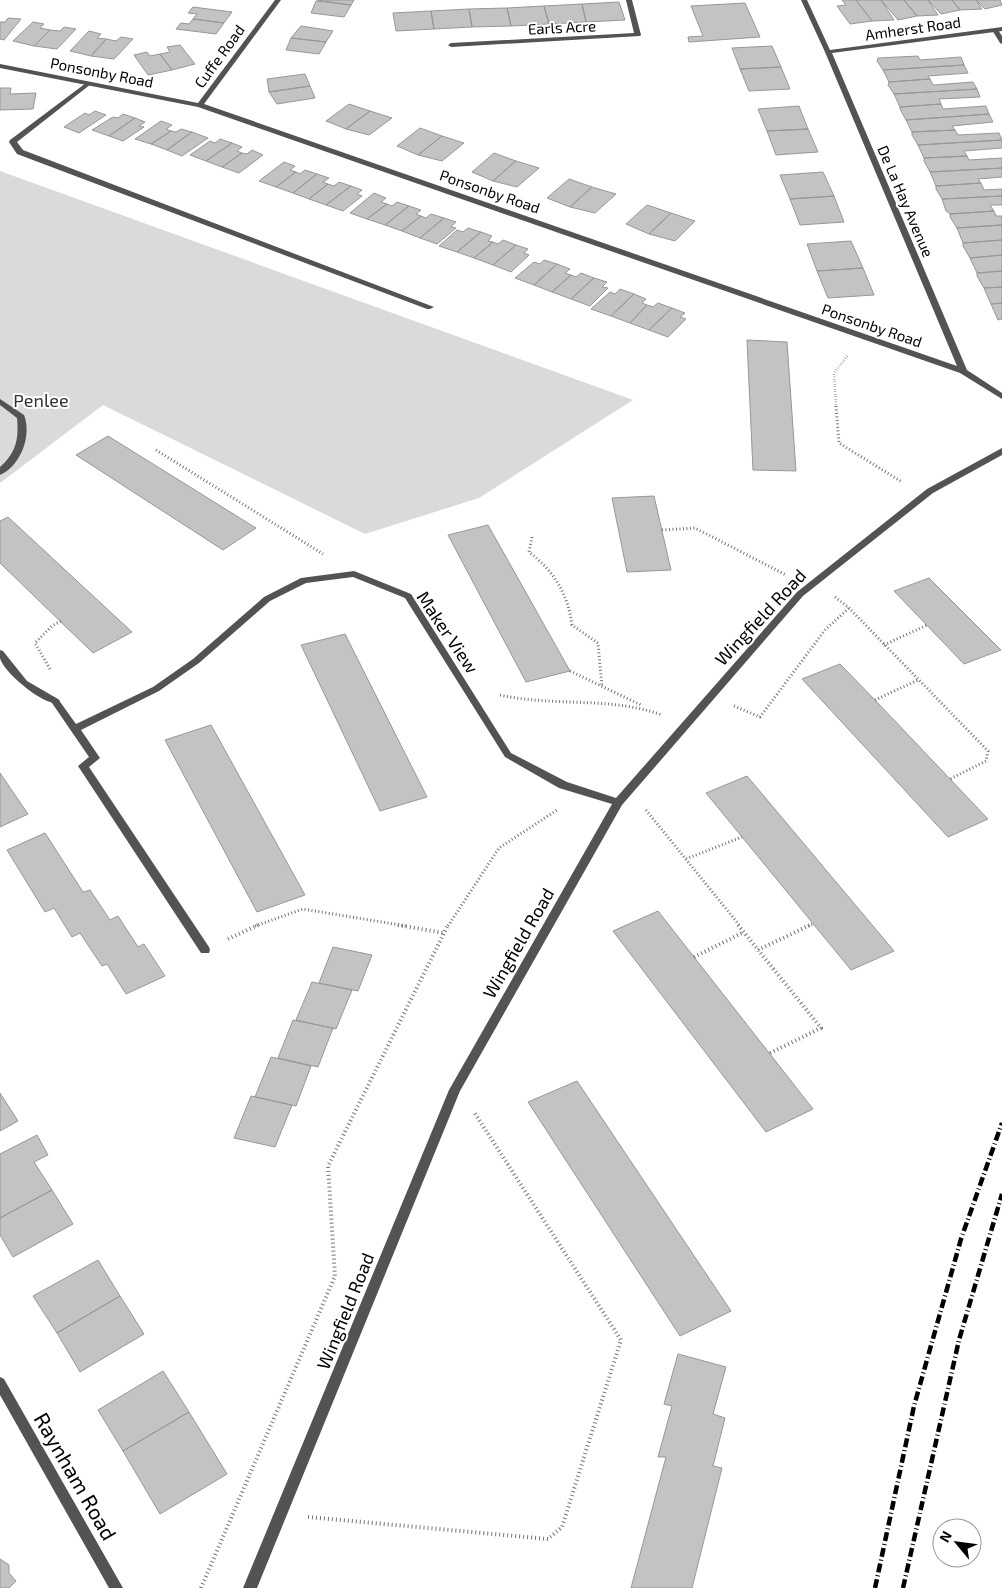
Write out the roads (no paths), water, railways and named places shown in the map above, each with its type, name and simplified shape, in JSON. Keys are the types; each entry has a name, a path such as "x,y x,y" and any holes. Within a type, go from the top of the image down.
{"street":[{"name":"Cuffe Road","path":"200,105 278,0"},
{"name":"Earls Acre","path":"451,46 638,35 629,0"},
{"name":"De La Hay Avenue","path":"804,0 828,52 963,371"},
{"name":"Amherst Road","path":"828,52 999,29"},
{"path":"999,29 1002,42"},
{"name":"Ponsonby Road","path":"0,66 200,105 963,371"},
{"path":"88,84 13,142 20,152 430,307"},
{"path":"963,371 1002,397"},
{"path":"0,401 21,417 24,437 12,461 0,472"},
{"name":"Wingfield Road","path":"250,1588 457,1086 618,802 800,594 924,496 1002,452"},
{"name":"Maker View","path":"74,729 156,688 196,661 267,599 304,580 354,574 408,596 508,755 563,785 618,802"},
{"path":"0,653 24,683 55,701 95,758 83,766 205,950"},
{"name":"Raynham Road","path":"0,1383 116,1588"}],"railway":[{"path":"875,1588 914,1406 961,1239 1002,1123"},
{"path":"903,1588 959,1340 1002,1194"}],"park label":[{"name":"Penlee","path":"41,400"}]}
